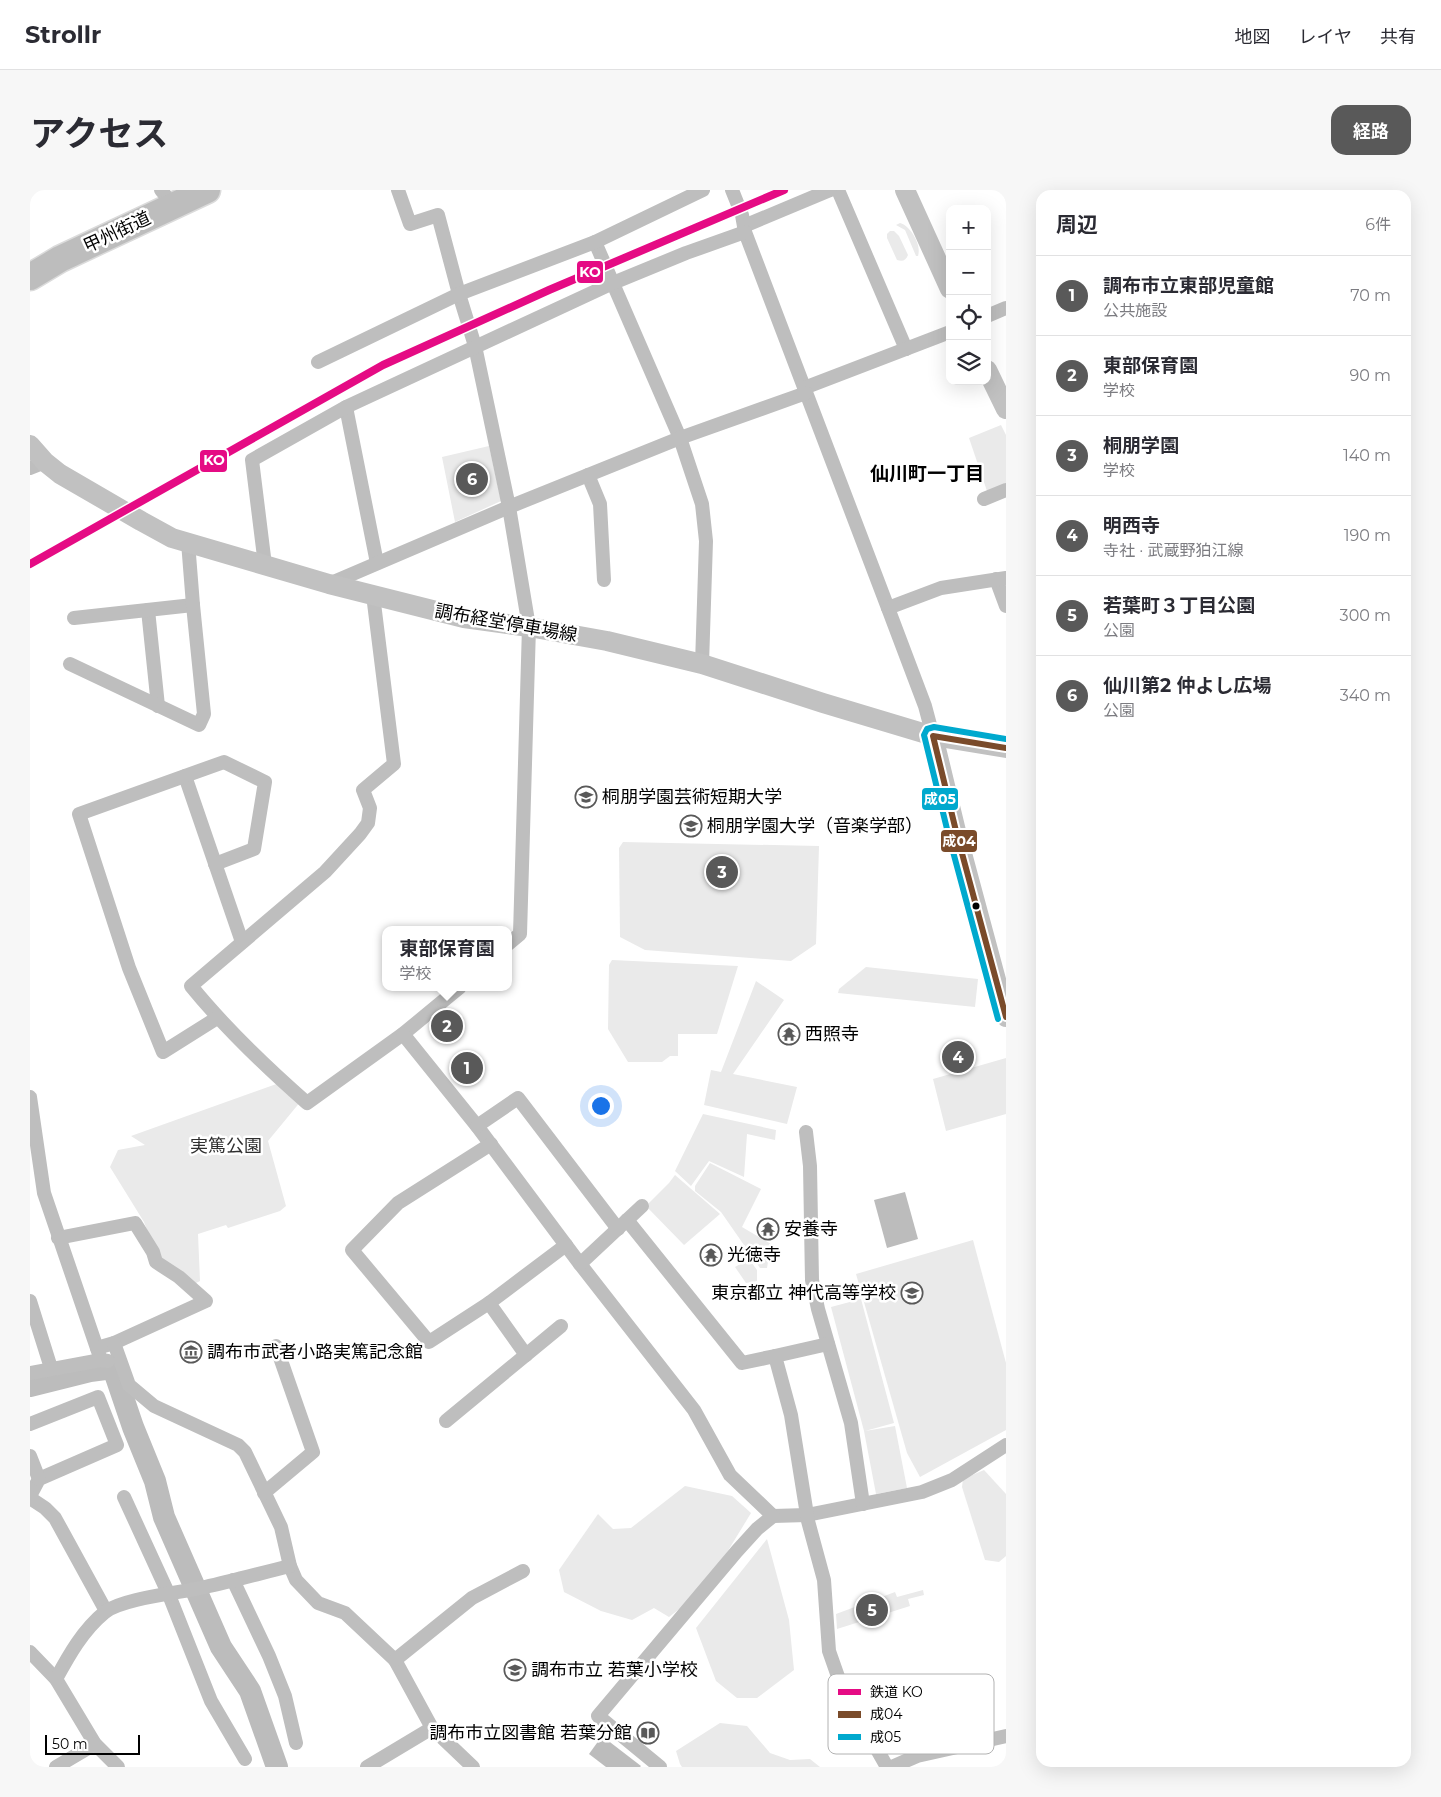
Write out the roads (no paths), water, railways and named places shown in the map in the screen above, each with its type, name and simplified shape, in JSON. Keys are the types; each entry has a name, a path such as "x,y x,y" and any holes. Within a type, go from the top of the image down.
{"highway":[{"name":"甲州街道","path":"30,278 60,259 207,190"},
{"name":"甲州街道","path":"30,265 72,240 167,192"}],"main road":[{"path":"905,190 946,280"},
{"path":"991,378 1006,409"},
{"name":"調布経堂停車場線","path":"30,445 38,465 60,474 172,538 329,584 464,618 607,641 702,664 824,704 933,736 1006,748"},
{"path":"933,736 956,832 1006,1017"}],"street":[{"path":"398,190 410,224 438,215 473,340 509,507 529,627 520,934 512,941"},
{"path":"318,362 595,242 703,190"},
{"path":"732,190 805,391 925,706 933,736"},
{"path":"265,565 252,460 346,407 473,340 686,253 744,224 830,190"},
{"path":"838,190 906,349"},
{"path":"595,242 680,438 702,504 706,541 702,664"},
{"path":"991,314 1006,308"},
{"path":"329,584 509,507 946,334"},
{"path":"346,407 377,564"},
{"path":"588,475 600,504 604,580"},
{"path":"984,500 1006,490"},
{"path":"70,664 199,725 204,714 188,542"},
{"path":"888,608 941,588 1001,579 1006,606"},
{"path":"374,594 394,764 363,790 370,808 368,823 325,872 192,986 218,1018 284,1083 308,1103 403,1034 455,991"},
{"path":"74,618 193,605"},
{"path":"148,610 158,706"},
{"path":"215,864 254,849 265,782 224,762 79,814 129,968 162,1052 218,1018"},
{"path":"185,776 242,942"},
{"path":"403,1034 491,1144 580,1264 694,1410 730,1475 773,1516"},
{"path":"30,1097 44,1193 99,1354"},
{"path":"477,1126 518,1098 622,1224 742,1363 828,1344"},
{"path":"806,1132 810,1166 812,1280 851,1423 863,1504"},
{"path":"491,1144 398,1203 352,1250 429,1342 489,1303 566,1245"},
{"path":"30,1195 44,1193"},
{"path":"580,1264 642,1206"},
{"path":"30,1374 99,1354 114,1342 206,1301 179,1277 156,1262 153,1252 135,1223 58,1238"},
{"path":"30,1300 51,1368"},
{"path":"489,1303 526,1355"},
{"path":"446,1421 561,1326"},
{"path":"114,1342 129,1385 154,1406 238,1444 245,1452 281,1526 290,1566 296,1580 318,1603 345,1613 394,1660 432,1728 473,1767"},
{"path":"264,1492 314,1452 276,1346"},
{"path":"99,1354 121,1362"},
{"path":"775,1356 792,1415 808,1515 824,1580 829,1651 837,1674"},
{"path":"30,1424 98,1397 117,1445 39,1479 30,1497 55,1518 106,1611"},
{"path":"660,1767 598,1716 725,1564 757,1529 773,1516 808,1515 922,1492 952,1480 1006,1445"},
{"path":"30,1456 39,1479"},
{"path":"124,1497 169,1595 211,1701 245,1759"},
{"path":"56,1679 72,1648 106,1611 132,1602 204,1588 290,1566"},
{"path":"394,1660 472,1598 523,1571"},
{"path":"233,1580 269,1656 285,1696 296,1742"},
{"path":"32,1656 56,1679 95,1744 118,1767"},
{"path":"367,1767 432,1728"},
{"path":"56,1767 95,1744"},
{"path":"880,1754 887,1767"},
{"path":"892,1767 944,1754"}],"waterway":[{"path":"30,1386 90,1371 113,1368 133,1427 155,1481 164,1517 221,1647 250,1691 277,1767"}],"rail line":[{"name":"KO","path":"30,564 383,365 549,290 784,190"}],"place":[{"name":"仙川第2 仲よし広場","path":"472,479"},
{"name":"桐朋学園芸術短期大学","path":"586,797"},
{"name":"桐朋学園大学（音楽学部）","path":"691,826"},
{"name":"桐朋学園","path":"722,872"},
{"name":"東部保育園","path":"447,1026"},
{"name":"西照寺","path":"789,1034"},
{"name":"明西寺","path":"958,1057"},
{"name":"調布市立東部児童館","path":"467,1068"},
{"name":"安養寺","path":"768,1229"},
{"name":"光徳寺","path":"711,1255"},
{"name":"東京都立 神代高等学校","path":"912,1293"},
{"name":"調布市武者小路実篤記念館","path":"191,1352"},
{"name":"若葉町３丁目公園","path":"872,1610"},
{"name":"調布市立 若葉小学校","path":"515,1670"},
{"name":"調布市立図書館 若葉分館","path":"648,1733"}],"district":[{"name":"仙川町一丁目","path":"927,473"}],"park label":[{"name":"実篤公園","path":"226,1146"}]}
